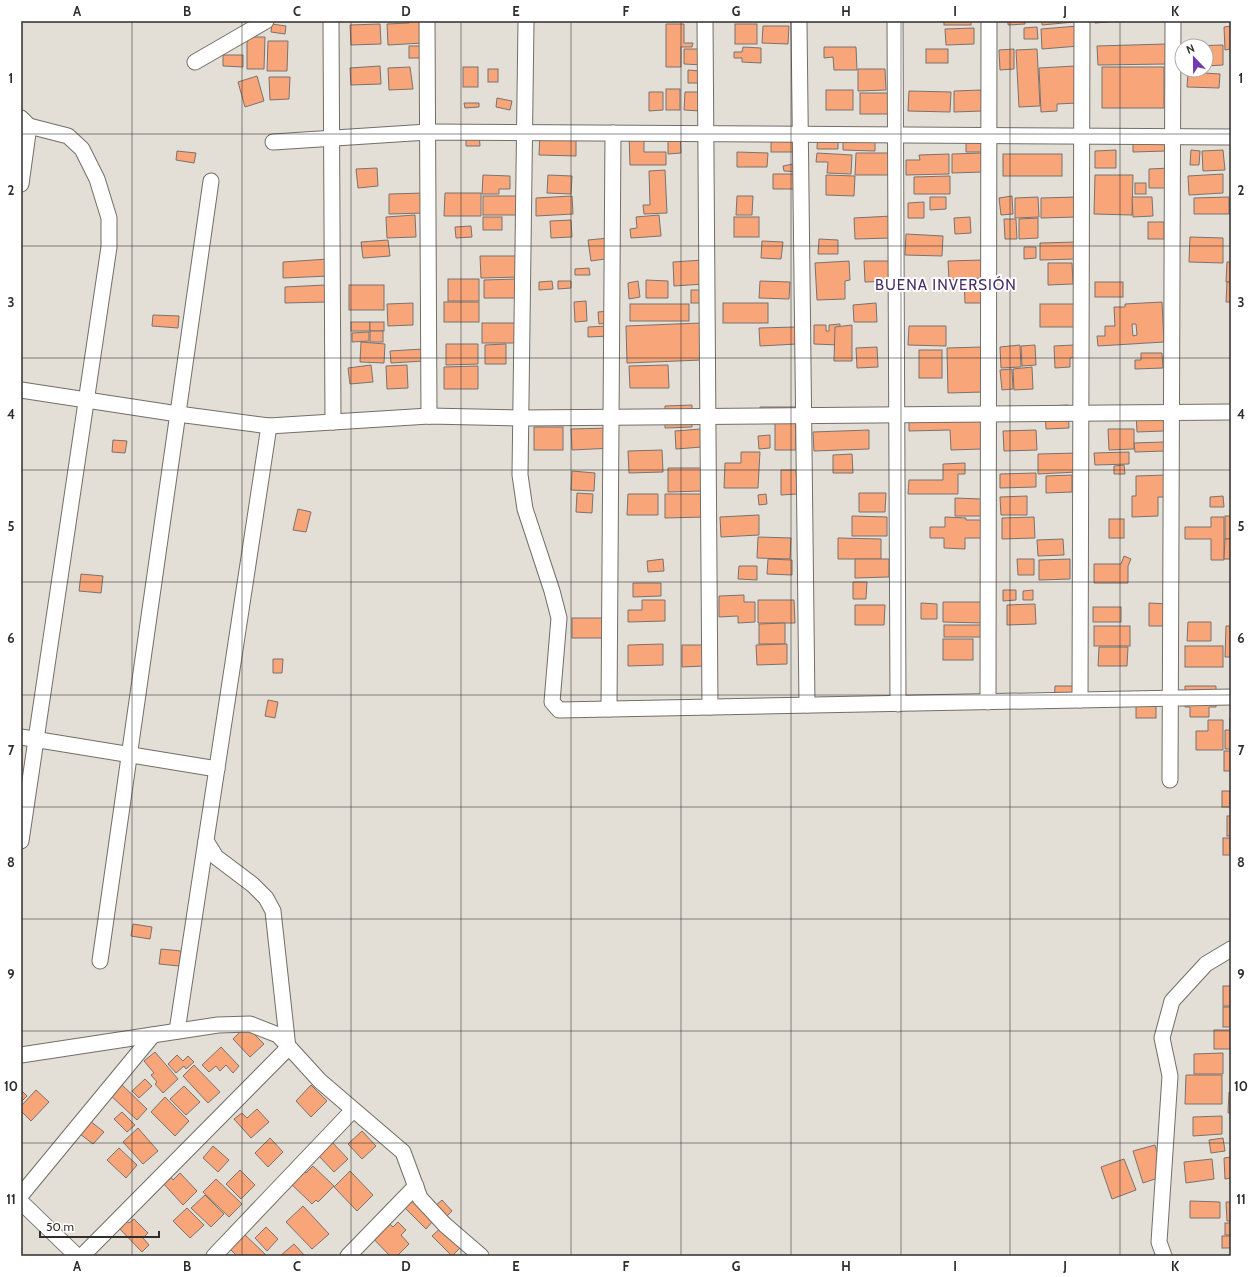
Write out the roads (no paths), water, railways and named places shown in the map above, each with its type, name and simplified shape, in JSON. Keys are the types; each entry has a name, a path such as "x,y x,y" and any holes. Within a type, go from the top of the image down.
{"street":[{"path":"194,62 266,21"},
{"path":"331,21 333,422"},
{"path":"428,21 429,416"},
{"path":"526,21 520,474 525,509 552,591 559,618 552,702 559,710 1231,697"},
{"path":"705,21 710,707"},
{"path":"895,21 898,704"},
{"path":"988,702 989,21"},
{"path":"1080,700 1082,21"},
{"path":"1170,780 1173,21"},
{"path":"799,23 807,705"},
{"path":"21,184 25,122 68,136 82,149 97,179 109,218 109,247 21,841"},
{"path":"273,142 428,132 1231,137"},
{"path":"609,709 613,133"},
{"path":"100,961 211,181"},
{"path":"21,390 269,426 429,416 521,418 1231,412"},
{"path":"177,1031 269,426"},
{"path":"21,737 217,769"},
{"path":"206,841 216,857 253,885 266,898 273,912 288,1048"},
{"path":"1164,1256 1159,1242 1170,1076 1162,1038 1172,1001 1206,964 1231,949"},
{"path":"21,1055 218,1025 250,1024 278,1036 320,1081 403,1152 420,1198 445,1225 477,1255"},
{"path":"21,1195 153,1035"},
{"path":"82,1256 288,1048"},
{"path":"214,1256 353,1110"},
{"path":"348,1256 416,1186"},
{"path":"21,1202 76,1256"}],"district":[{"name":"BUENA INVERSIÓN","path":"946,285"}]}
